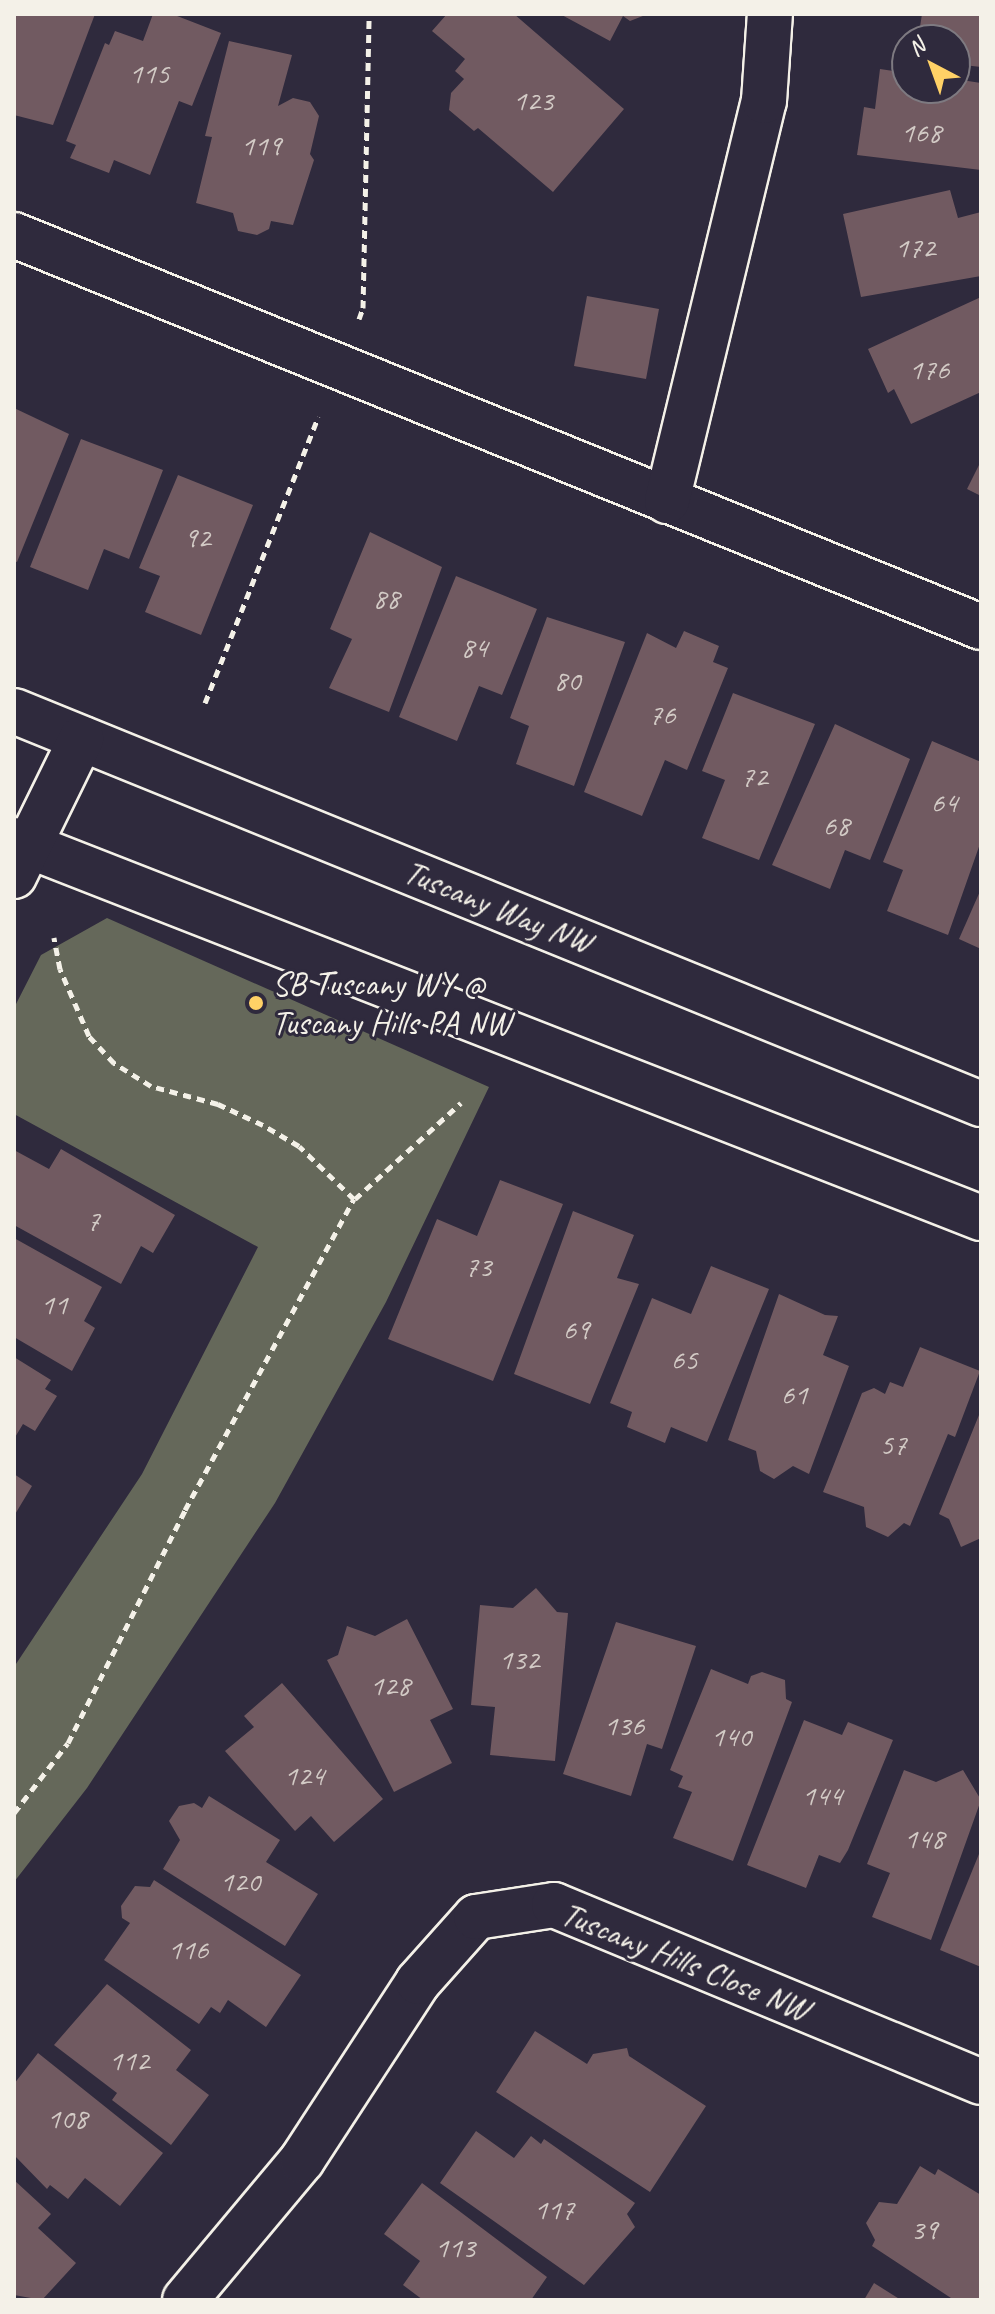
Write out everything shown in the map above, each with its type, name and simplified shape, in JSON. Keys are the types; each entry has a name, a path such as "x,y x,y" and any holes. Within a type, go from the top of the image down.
{"street":[{"path":"667,501 764,101 770,14"},
{"path":"14,235 981,627"},
{"name":"Tuscany Way NW","path":"14,711 981,1104"},
{"path":"81,739 19,854 981,1218"},
{"name":"Tuscany Hills Close NW","path":"185,2300 302,2160 418,1982 476,1917 554,1905 981,2082"}],"path":[{"path":"54,938 60,969 89,1036 114,1063 151,1086 218,1104 263,1125 299,1146 354,1199"},
{"path":"14,1813 68,1743 185,1510 354,1199 461,1103"}],"green space":[{"path":"107,918 489,1087 386,1302 275,1503 87,1788 14,1882 14,1667 142,1474 258,1247 14,1114 14,1008 41,955"}],"building":[{"path":"14,14 95,14 53,125 14,115"},
{"path":"153,14 172,14 221,33 192,106 179,101 150,175 114,160 109,173 70,158 76,145 66,141 105,43 109,45 115,31 143,41"},
{"path":"447,14 514,14 624,109 553,192 478,128 474,131 449,110 451,93 464,79 455,71 465,59 432,31"},
{"path":"560,14 648,14 630,21 623,16 610,41"},
{"path":"922,14 981,14 981,67 971,66 971,24 920,24"},
{"path":"229,41 292,55 278,106 293,98 310,102 319,116 310,154 314,160 293,225 271,221 269,229 257,235 238,231 233,213 196,203 212,137 205,136"},
{"path":"880,69 891,71 891,104 971,104 971,81 981,83 981,170 857,155 864,107 875,109"},
{"path":"950,190 958,218 981,212 981,276 861,297 843,214"},
{"path":"587,296 659,309 646,379 574,366"},
{"path":"981,297 981,392 911,424 894,389 888,393 868,349"},
{"path":"14,408 69,434 17,562 14,561"},
{"path":"81,439 163,470 129,559 104,549 88,590 30,567"},
{"path":"981,461 981,496 967,489"},
{"path":"178,475 253,505 201,635 145,612 160,576 139,568"},
{"path":"370,532 442,567 389,712 329,688 352,639 330,629"},
{"path":"456,576 537,609 502,695 479,686 457,741 399,717"},
{"path":"547,617 625,642 574,786 516,764 529,726 510,718"},
{"path":"684,631 719,646 713,662 728,668 687,770 665,760 642,816 584,792 647,633 676,648"},
{"path":"733,693 815,724 759,860 702,838 725,780 702,771"},
{"path":"835,724 910,759 870,860 845,850 830,889 772,865"},
{"path":"932,741 981,762 981,841 948,935 887,911 903,870 883,862"},
{"path":"981,889 981,949 959,939"},
{"path":"61,1149 175,1215 153,1253 141,1246 121,1284 14,1225 14,1150 49,1169"},
{"path":"500,1180 563,1204 493,1381 388,1339 437,1219 477,1236"},
{"path":"573,1211 634,1235 617,1278 639,1284 590,1404 514,1374"},
{"path":"14,1238 102,1287 84,1321 95,1328 72,1371 14,1337"},
{"path":"711,1266 769,1289 707,1442 671,1427 665,1443 627,1427 632,1412 610,1403 652,1298 691,1314"},
{"path":"779,1294 825,1315 838,1316 823,1355 849,1366 809,1474 793,1466 774,1479 760,1471 756,1451 728,1440"},
{"path":"920,1347 980,1371 955,1437 948,1434 910,1526 904,1523 888,1537 866,1527 864,1507 823,1492 862,1393 874,1388 885,1394 890,1382 903,1387"},
{"path":"14,1357 51,1380 45,1389 57,1396 35,1431 23,1424 14,1439"},
{"path":"981,1410 981,1538 961,1547 949,1519 939,1514"},
{"path":"14,1474 32,1486 14,1516"},
{"path":"536,1588 557,1612 568,1613 555,1761 490,1755 495,1707 471,1705 480,1605 513,1608"},
{"path":"407,1619 453,1709 430,1720 452,1763 394,1792 327,1660 338,1655 347,1626 375,1636"},
{"path":"616,1622 696,1646 662,1749 647,1744 631,1796 563,1774"},
{"path":"711,1669 748,1684 751,1676 762,1672 785,1680 786,1699 792,1702 733,1861 673,1838 692,1792 678,1787 683,1776 670,1770"},
{"path":"282,1683 383,1799 334,1842 311,1816 295,1831 225,1751 254,1727 244,1716"},
{"path":"804,1720 842,1735 848,1722 893,1740 848,1850 840,1863 819,1855 806,1888 747,1865"},
{"path":"904,1770 936,1782 963,1770 981,1800 931,1940 872,1917 890,1873 867,1864"},
{"path":"209,1796 280,1840 266,1862 318,1894 285,1946 163,1869 180,1840 169,1821 179,1806 194,1803 202,1808"},
{"path":"981,1849 981,1967 940,1950"},
{"path":"154,1880 301,1975 266,2027 228,2000 220,2013 211,2007 199,2024 104,1960 130,1923 122,1918 121,1906 135,1886 150,1887"},
{"path":"107,1984 191,2050 176,2070 209,2095 171,2145 112,2100 117,2093 54,2045"},
{"path":"535,2031 587,2064 593,2054 627,2048 629,2056 706,2106 650,2192 496,2092"},
{"path":"38,2053 163,2153 120,2206 85,2178 68,2199 50,2185 47,2189 14,2155 14,2084"},
{"path":"476,2131 514,2158 531,2136 541,2144 544,2139 635,2203 627,2214 635,2227 584,2285 440,2183"},
{"path":"920,2166 935,2175 938,2169 981,2195 981,2300 954,2300 872,2246 875,2240 866,2223 879,2202 897,2204"},
{"path":"14,2180 51,2214 38,2228 76,2263 42,2300 14,2295"},
{"path":"422,2183 547,2277 531,2300 423,2300 403,2285 420,2261 384,2234"},
{"path":"874,2283 901,2300 864,2300"}],"place":[{"name":"SB Tuscany WY @ Tuscany Hills PA NW","path":"256,1003"}]}
